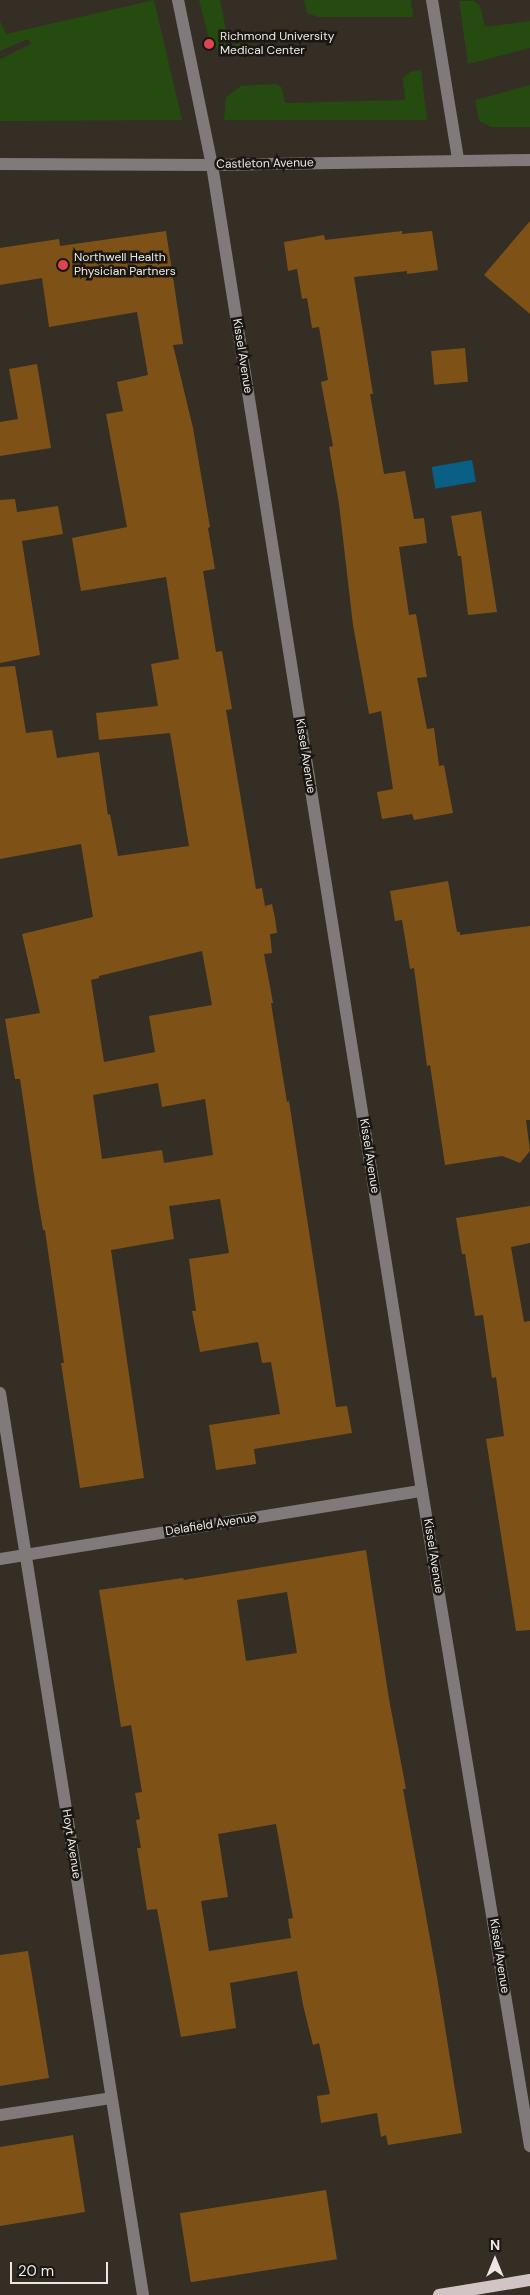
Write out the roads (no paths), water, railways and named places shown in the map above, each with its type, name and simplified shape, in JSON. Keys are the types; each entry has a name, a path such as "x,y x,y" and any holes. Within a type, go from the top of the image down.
{"main road":[{"path":"439,2295 530,2280"}],"street":[{"name":"Kissel Avenue","path":"178,0 212,165 422,1491 530,2146"},
{"path":"432,0 458,159"},
{"name":"Castleton Avenue","path":"0,164 212,165 458,159 530,160"},
{"name":"Hoyt Avenue","path":"0,1393 143,2295"},
{"name":"Delafield Avenue","path":"0,1558 422,1491"},
{"path":"0,2115 111,2098"}],"water":[{"path":"472,460 476,482 435,489 432,467"}],"place":[{"name":"Richmond University Medical Center","path":"209,44"},
{"name":"Northwell Health Physician Partners","path":"63,265"}]}
